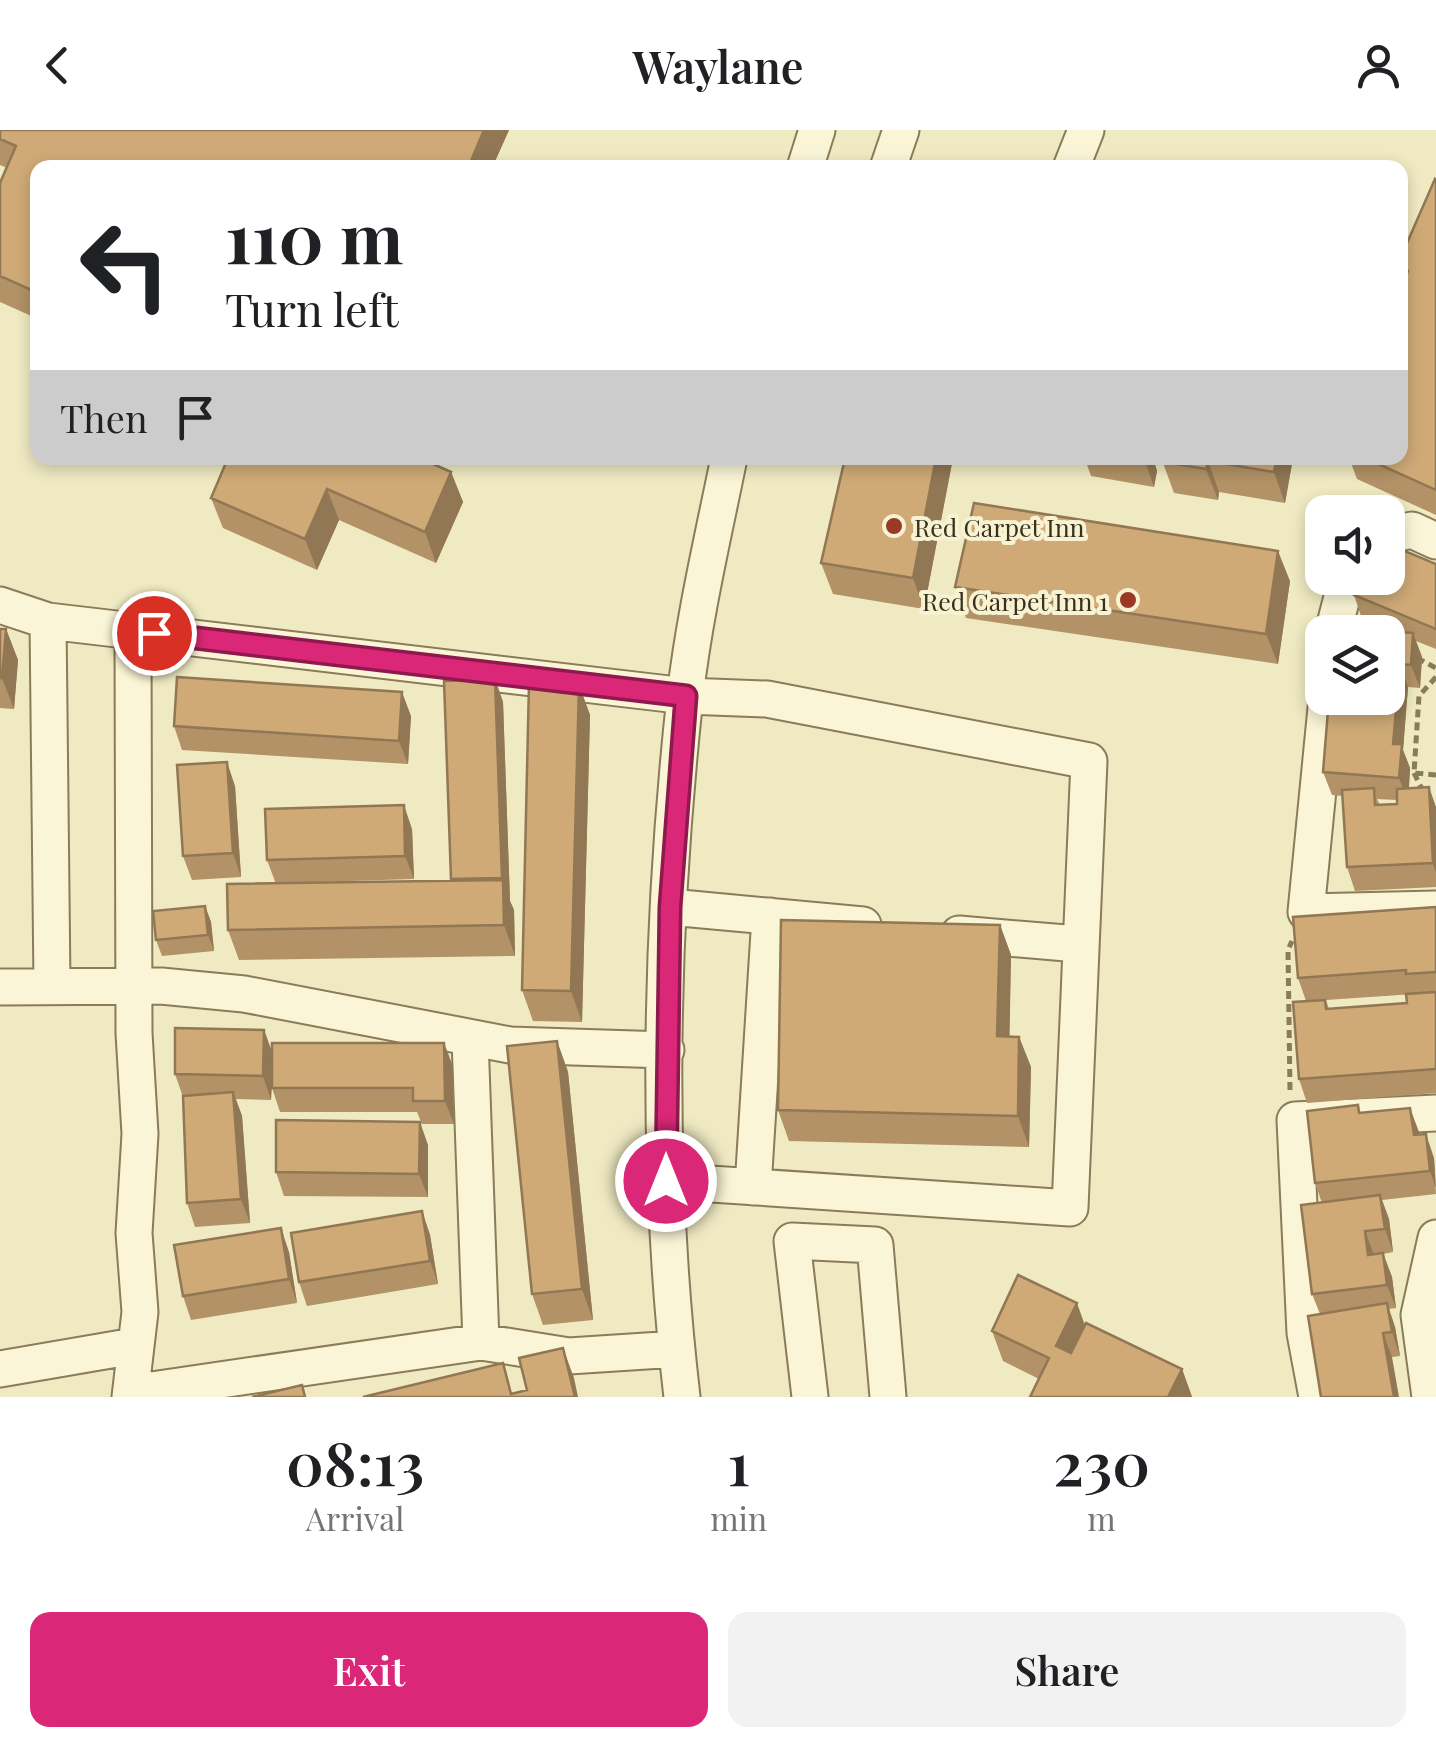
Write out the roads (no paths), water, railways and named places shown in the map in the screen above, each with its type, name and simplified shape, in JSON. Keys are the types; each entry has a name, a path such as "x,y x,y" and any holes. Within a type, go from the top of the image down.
{"street":[{"path":"808,160 817,130"},
{"path":"891,160 901,130"},
{"path":"1075,160 1086,130"},
{"path":"682,1397 666,1181 670,907 686,696 727,465"},
{"path":"1405,531 1412,530 1436,540"},
{"path":"0,604 48,622 686,696 767,699 1089,761 1078,944 1070,1208 666,1181"},
{"path":"48,622 52,984"},
{"path":"133,631 134,983 140,1134 134,1233 140,1312 130,1395 481,1342 569,1356 676,1349"},
{"path":"1325,715 1306,912 1436,909"},
{"path":"670,907 1078,944"},
{"path":"753,1187 770,916"},
{"path":"0,987 134,983 244,994 510,1045 666,1050"},
{"path":"470,1038 481,1342"},
{"path":"1316,1397 1305,1333 1295,1120 1436,1113"},
{"path":"1430,1397 1420,1315 1436,1238"},
{"path":"810,1397 792,1241 876,1245 888,1397"},
{"path":"0,1369 134,1346"}],"place":[{"name":"Red Carpet Inn","path":"894,526"},
{"name":"Red Carpet Inn 1","path":"1128,600"}]}
